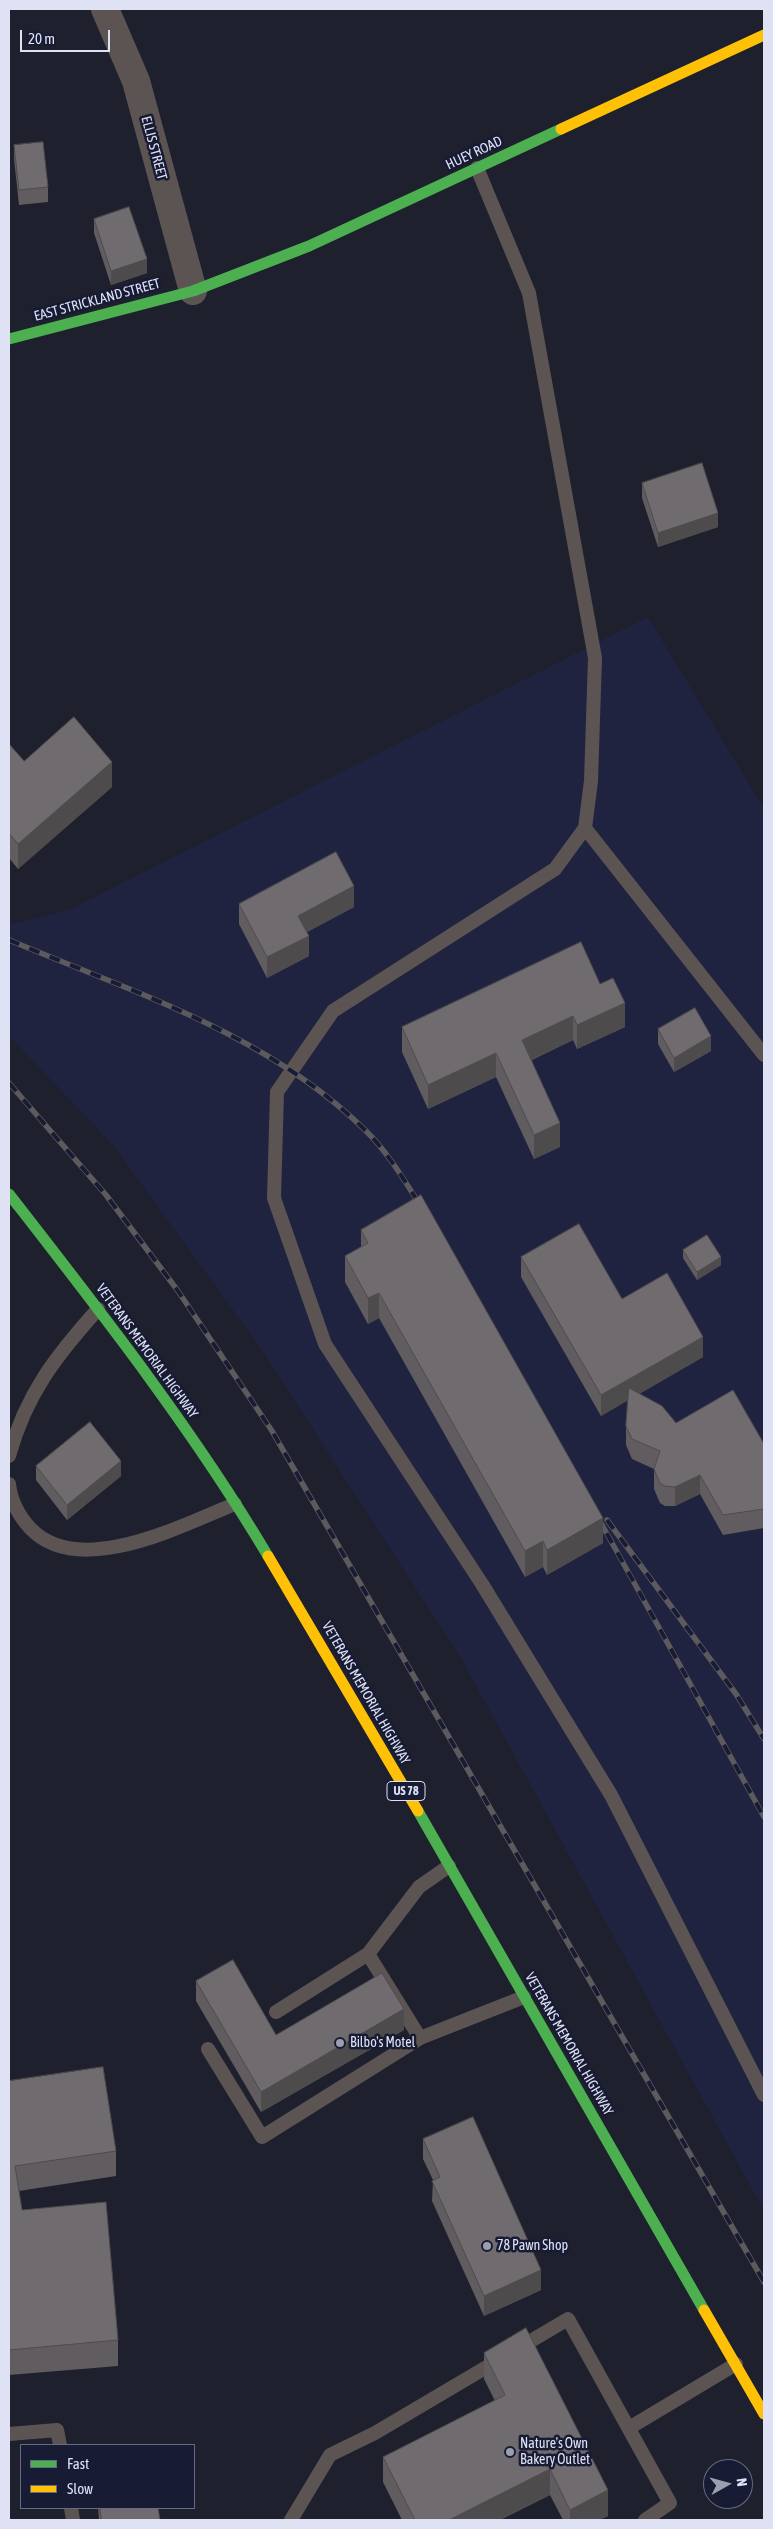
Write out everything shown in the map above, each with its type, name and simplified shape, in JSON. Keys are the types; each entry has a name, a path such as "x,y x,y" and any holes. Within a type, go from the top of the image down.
{"main road":[{"name":"HUEY ROAD","path":"193,291 309,246 764,35"},
{"name":"EAST STRICKLAND STREET","path":"9,339 193,291"},
{"name":"VETERANS MEMORIAL HIGHWAY","path":"9,1194 98,1309 182,1424 235,1504 354,1700 764,2414"}],"street":[{"name":"ELLIS STREET","path":"106,9 136,81 193,291"}],"lane":[{"path":"477,168 529,293 595,658 591,782 585,828 555,869 333,1011 277,1092 274,1198 325,1344 482,1584 611,1795 764,2095"},
{"path":"585,828 764,1055"},
{"path":"9,1456 14,1439 40,1382 59,1353 98,1309"},
{"path":"9,1484 21,1518 37,1535 54,1544 75,1549 102,1550 126,1545 235,1504"},
{"path":"276,2012 368,1954 419,1886 449,1866"},
{"path":"368,1954 420,2038"},
{"path":"208,2049 262,2138 420,2038 524,1997"},
{"path":"291,2520 330,2455 375,2433 568,2319 670,2503 645,2520"},
{"path":"628,2428 736,2364"},
{"path":"9,2434 57,2430 60,2444"}],"shaded area":[{"path":"648,617 764,809 764,2211 462,1660 262,1350 113,1145 9,1036 9,925 71,909"}],"building":[{"path":"43,142 48,187 19,190 14,145"},
{"path":"129,207 147,259 111,271 94,219"},
{"path":"702,463 718,513 658,533 642,483"},
{"path":"74,717 112,762 18,844 9,833 9,744 24,761"},
{"path":"336,852 354,886 298,916 309,936 267,957 239,904"},
{"path":"581,942 600,984 613,978 625,1003 577,1025 573,1016 522,1040 560,1123 534,1135 496,1053 428,1085 402,1027"},
{"path":"695,1008 711,1036 674,1058 658,1029"},
{"path":"421,1195 603,1518 547,1550 543,1541 525,1551 379,1293 368,1298 345,1256 368,1243 361,1230"},
{"path":"579,1224 622,1299 667,1273 703,1337 601,1395 521,1257"},
{"path":"707,1235 721,1257 697,1272 683,1250"},
{"path":"629,1388 662,1406 676,1423 733,1390 764,1444 764,1509 723,1515 700,1475 675,1487 665,1486 660,1483 654,1469 660,1451 632,1439 626,1426"},
{"path":"90,1422 121,1461 67,1505 36,1466"},
{"name":"Bilbo's Motel","path":"233,1960 276,2035 382,1973 404,2009 261,2092 196,1981"},
{"path":"103,2067 116,2151 15,2166 22,2210 106,2202 118,2340 9,2350 9,2081"},
{"name":"78 Pawn Shop","path":"473,2117 541,2270 484,2296 432,2181 440,2177 423,2139"},
{"name":"Nature's Own Bakery Outlet","path":"526,2328 608,2490 570,2510 550,2469 449,2520 415,2520 383,2457 505,2395 484,2353"},
{"path":"100,2509 158,2509 160,2520 102,2520"}],"railway":[{"path":"9,940 197,1019 242,1041 285,1067 327,1096 365,1130 396,1168 423,1210"},
{"path":"9,1083 106,1195 178,1291 272,1431 764,2282"},
{"path":"596,1514 764,1817"},
{"path":"607,1520 736,1694 764,1739"}],"traffic: fast":[{"path":"9,339 193,291 309,246 561,129"},
{"path":"9,1194 111,1326 177,1416 239,1508 268,1556"},
{"path":"418,1811 704,2310"}],"traffic: slow":[{"path":"561,129 764,35"},
{"path":"268,1556 418,1811"},
{"path":"704,2310 764,2414"}],"place":[{"name":"Bilbo's Motel","path":"340,2043"},
{"name":"78 Pawn Shop","path":"487,2246"},
{"name":"Nature's Own Bakery Outlet","path":"510,2452"}]}
